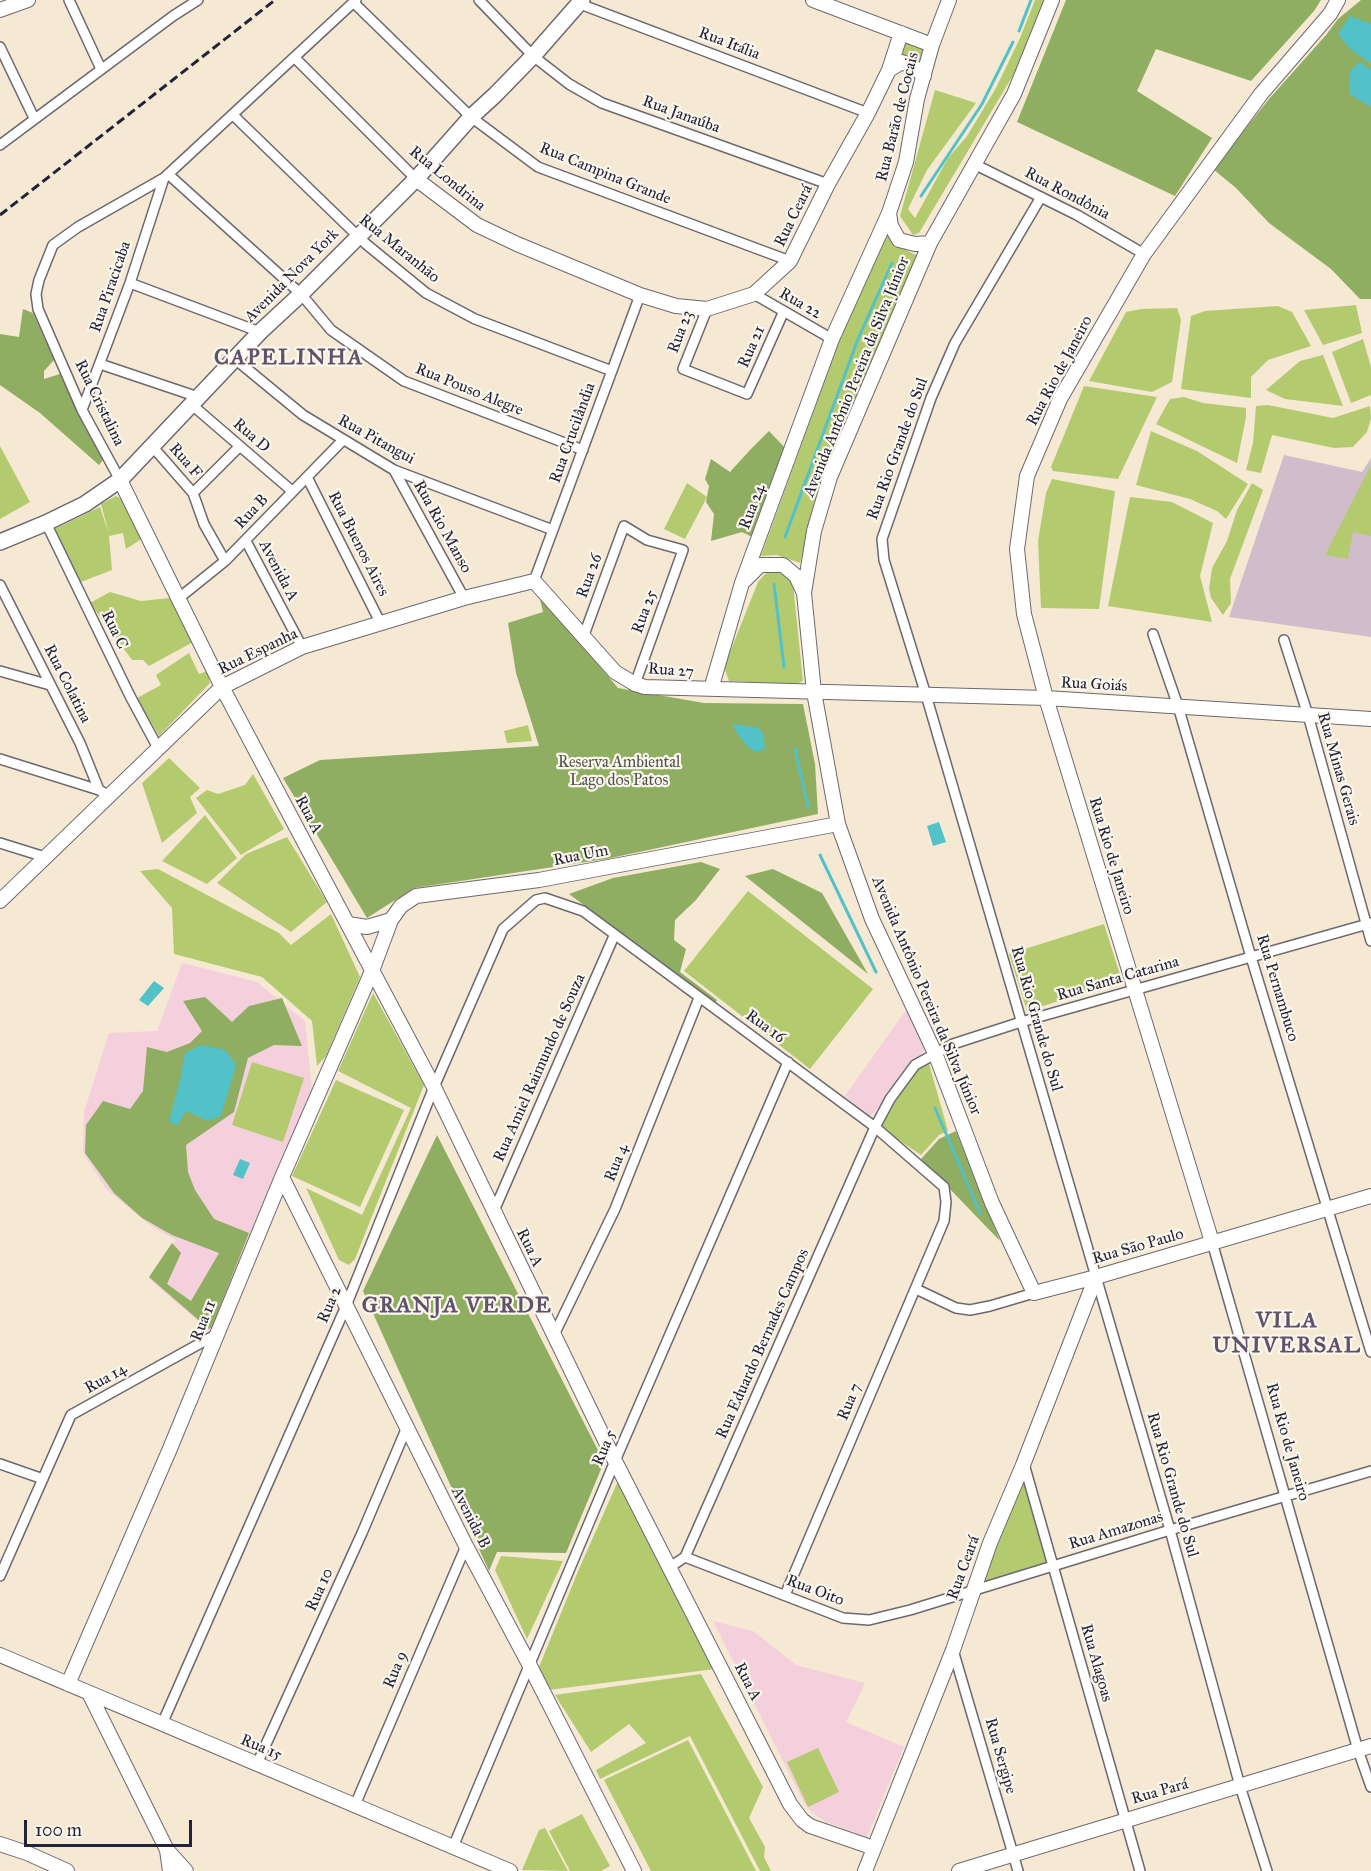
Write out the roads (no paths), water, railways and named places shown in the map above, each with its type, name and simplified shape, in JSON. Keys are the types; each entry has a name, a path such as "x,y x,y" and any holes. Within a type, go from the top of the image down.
{"main road":[{"name":"Avenida Nova York","path":"0,542 85,504 120,480 260,332 416,179 471,117 533,56 581,2"}],"street":[{"path":"0,10 28,0"},
{"path":"69,0 102,69"},
{"path":"0,145 173,16 198,0"},
{"path":"813,0 933,45"},
{"name":"Rua Barão de Cocais","path":"832,339 889,213 906,162 917,99 949,0"},
{"name":"Avenida Antônio Pereira da Silva Júnior","path":"1034,1293 992,1203 935,1053 872,919 838,824 814,692 804,593 814,531 830,477 930,243 1014,94 1052,0"},
{"name":"Rua Rio de Janeiro","path":"1338,0 1330,14 1261,94 1144,254 1060,399 1027,476 1017,549 1024,614 1047,698 1212,1242 1285,1498 1365,1748 1371,1787"},
{"name":"Rua Cristalina","path":"222,687 120,480 82,410 39,309 36,294 53,245 78,227 166,176 355,1"},
{"name":"Rua Campina Grande","path":"355,1 471,117 538,167 790,261"},
{"path":"481,1 533,56"},
{"name":"Rua Itália","path":"581,2 868,113"},
{"name":"Rua Ceará","path":"640,295 676,306 706,309 754,294 790,261 889,70 901,33"},
{"path":"0,47 34,118"},
{"name":"Rua Janaúba","path":"533,56 569,84 602,103 828,184"},
{"name":"Rua Londrina","path":"295,58 416,179 477,225 640,295"},
{"path":"889,70 902,62 915,68 924,76"},
{"name":"Rua Maranhão","path":"233,115 357,236 426,293 475,319 612,371"},
{"name":"Rua Rondônia","path":"974,164 1041,197 1144,254"},
{"name":"Rua Piracicaba","path":"82,410 130,283 166,176"},
{"name":"Rua Pouso Alegre","path":"166,176 301,294 331,330 404,381 583,450"},
{"name":"Rua Rio Grande do Sul","path":"1041,197 955,343 931,398 882,539 884,560 926,695 1170,1530 1240,1786 1267,1871"},
{"path":"889,213 891,226 899,240 915,244 930,243"},
{"path":"130,283 260,332"},
{"name":"Rua 22","path":"754,294 832,339"},
{"name":"Rua Crucilândia","path":"534,581 640,295"},
{"name":"Rua 23","path":"706,309 683,369 747,394"},
{"name":"Rua 21","path":"747,394 783,312"},
{"name":"Rua 24","path":"711,689 742,583 832,339"},
{"name":"Rua Pitangui","path":"235,358 303,415 394,470 553,530"},
{"path":"100,364 195,400"},
{"name":"Rua D","path":"195,400 240,446 292,491"},
{"name":"Rua B","path":"179,598 246,541 342,440"},
{"name":"Rua F","path":"152,446 193,493 204,524 225,561"},
{"path":"193,493 240,446"},
{"name":"Rua Rio Manso","path":"394,470 464,598"},
{"name":"Rua Buenos Aires","path":"307,477 381,624"},
{"name":"Rua C","path":"46,523 130,696 158,748"},
{"name":"Rua 25","path":"624,526 647,540 683,550 635,684"},
{"name":"Rua 26","path":"584,635 624,526"},
{"name":"Avenida A","path":"246,541 302,647"},
{"path":"742,583 760,565 783,565 796,576 804,593"},
{"name":"Rua Espanha","path":"0,901 45,857 104,793 158,748 222,687 302,647 464,598 534,581"},
{"name":"Rua 27","path":"534,581 615,672 635,684 645,687 814,692"},
{"name":"Rua Colatina","path":"0,585 104,793"},
{"name":"Rua Pernambuco","path":"1153,634 1178,706 1251,957 1371,1352"},
{"name":"Rua Minas Gerais","path":"1284,640 1369,923 1371,941"},
{"path":"0,671 50,685"},
{"name":"Rua A","path":"222,687 434,1088 615,1461 795,1813 820,1831 873,1848"},
{"name":"Rua Goiás","path":"814,692 1047,698 1371,719"},
{"path":"0,759 104,793"},
{"name":"Rua Um","path":"372,971 391,920 401,906 416,896 538,880 838,824"},
{"path":"0,843 45,857"},
{"path":"538,880 545,898"},
{"name":"Rua 2","path":"162,1724 346,1306 434,1088 503,929 530,904 545,898"},
{"name":"Rua 16","path":"545,898 583,911 875,1127 944,1187 946,1202 944,1221"},
{"path":"348,924 367,927 391,920"},
{"name":"Rua Santa Catarina","path":"875,1127 890,1099 915,1065 953,1044 1021,1022 1369,923"},
{"name":"Rua Amiel Raimundo de Souza","path":"493,1213 614,936"},
{"name":"Rua 11","path":"68,1684 282,1177 372,971"},
{"name":"Rua 4","path":"554,1335 615,1209 699,998"},
{"name":"Rua 5","path":"453,1847 615,1461 788,1062"},
{"name":"Rua Eduardo Bernades Campos","path":"685,1557 875,1127"},
{"name":"Avenida B","path":"282,1177 466,1546 634,1871"},
{"name":"Rua São Paulo","path":"916,1289 956,1308 970,1310 990,1306 1371,1196"},
{"name":"Rua 7","path":"784,1595 944,1221"},
{"name":"Rua Ceará","path":"865,1871 953,1650 990,1543 1024,1464 1096,1277"},
{"name":"Rua 14","path":"0,1576 71,1415 217,1334"},
{"name":"Rua 10","path":"257,1764 362,1533 406,1427"},
{"path":"0,1464 43,1479"},
{"name":"Rua Alagoas","path":"1024,1464 1140,1871"},
{"name":"Rua Amazonas","path":"973,1590 1371,1471"},
{"name":"Rua 9","path":"355,1805 466,1546"},
{"path":"670,1567 685,1557"},
{"name":"Rua Oito","path":"685,1557 843,1618 869,1620 973,1590"},
{"name":"Rua Sergipe","path":"953,1650 1018,1871"},
{"name":"Rua 15","path":"0,1655 510,1871"},
{"path":"89,1693 167,1850 186,1871"},
{"name":"Rua Pará","path":"959,1871 1365,1748"},
{"path":"0,1844 67,1871"},
{"path":"167,1850 170,1871"}],"water":[{"path":"1350,16 1371,24 1371,64 1350,49 1338,34"},
{"path":"1359,62 1371,70 1371,107 1349,94 1350,72"},
{"path":"732,724 759,728 763,734 765,749 756,752 748,747"},
{"path":"939,822 946,842 933,846 927,826"},
{"path":"154,981 164,988 148,1006 139,1000"},
{"path":"201,1045 225,1050 236,1065 221,1116 208,1121 186,1111 177,1126 169,1121 185,1053"},
{"path":"240,1159 250,1163 243,1179 233,1175"}],"waterway":[{"path":"1019,31 1031,0"},
{"path":"921,196 982,104 1013,42"},
{"path":"785,537 858,339 892,263"},
{"path":"774,584 784,667"},
{"path":"795,749 808,807"},
{"path":"820,855 876,972"},
{"path":"935,1108 980,1213"}],"railway":[{"path":"0,215 275,0"}],"district":[{"name":"CAPELINHA","path":"289,359"},
{"name":"GRANJA VERDE","path":"457,1307"},
{"name":"VILA UNIVERSAL","path":"1287,1334"}],"park label":[{"name":"Reserva Ambiental Lago dos Patos","path":"619,772"}]}
